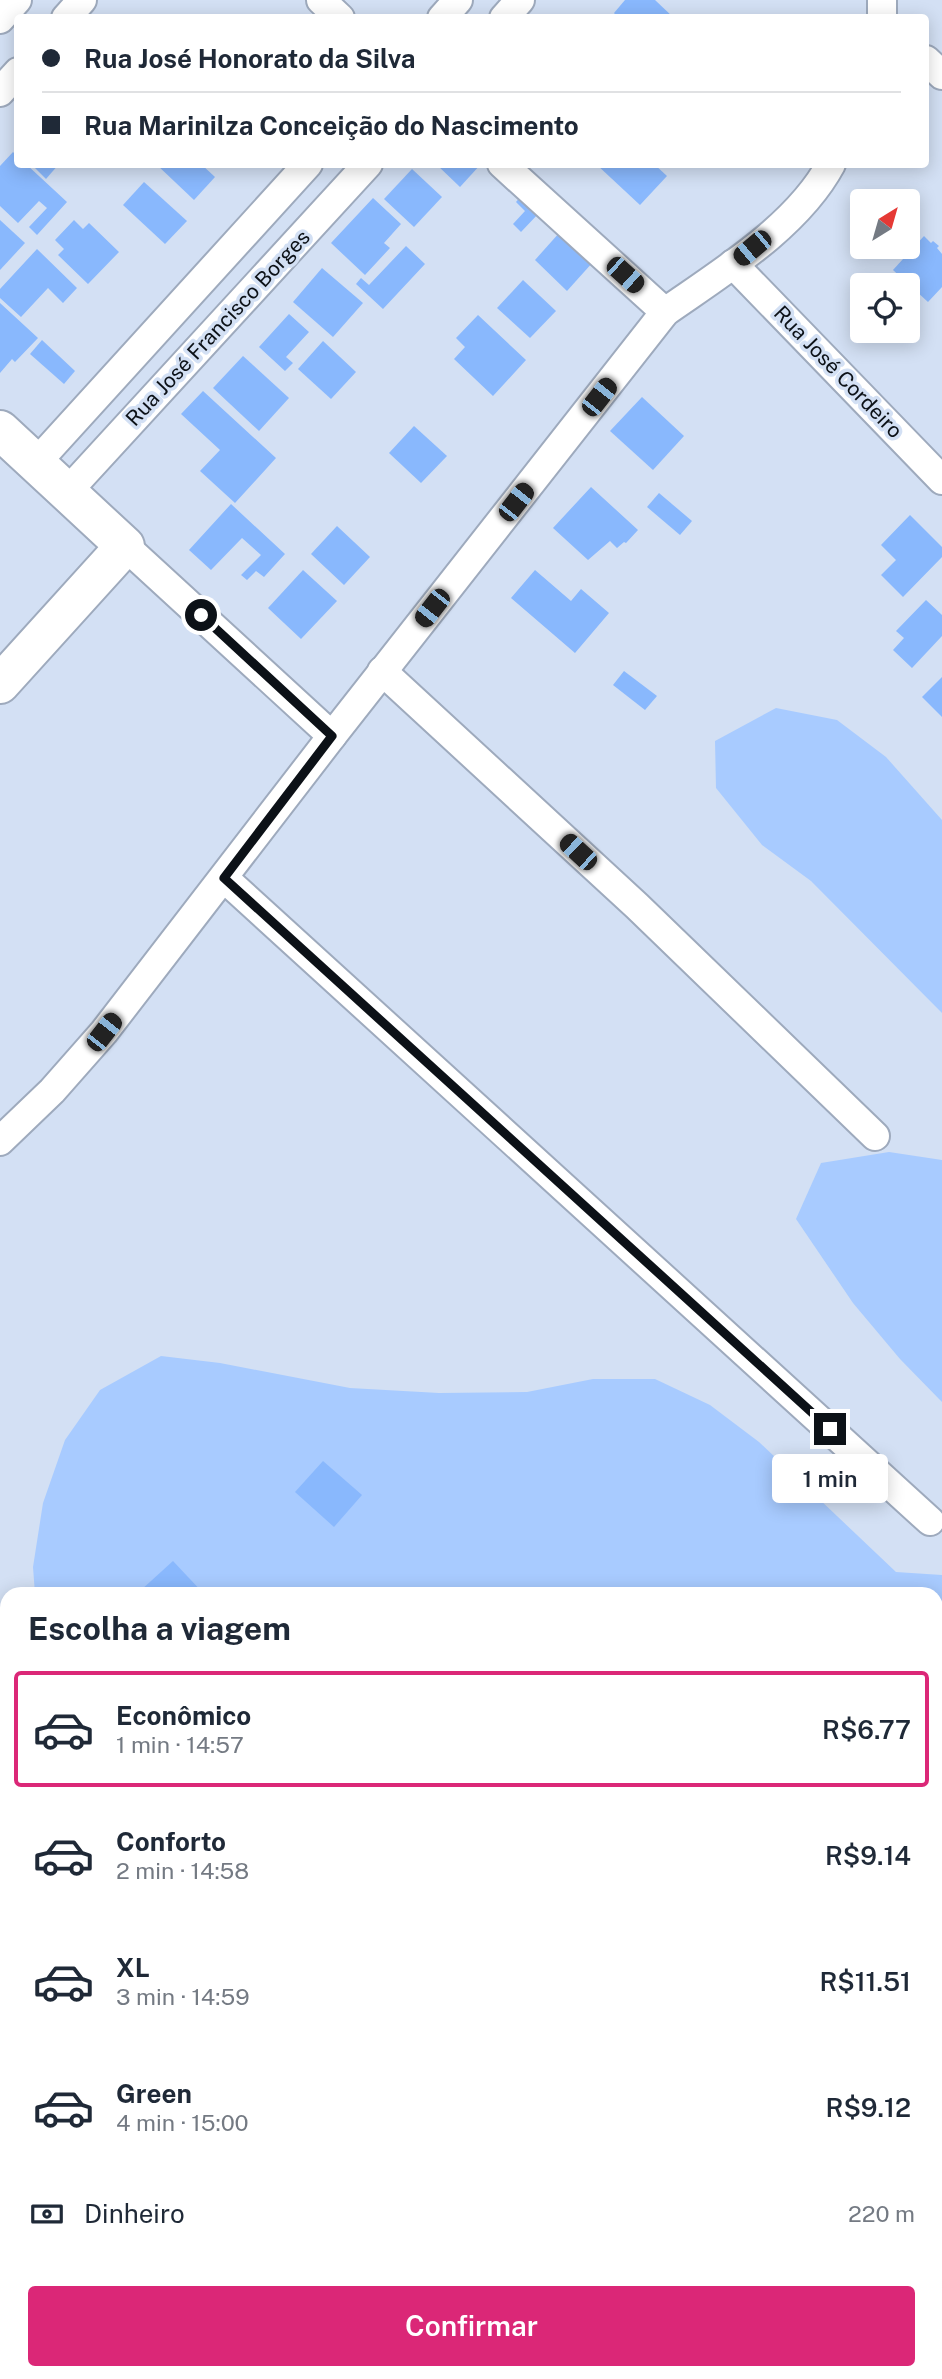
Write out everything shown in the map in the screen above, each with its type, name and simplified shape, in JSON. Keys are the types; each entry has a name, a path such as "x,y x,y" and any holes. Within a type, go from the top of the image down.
{"main road":[{"path":"0,430 125,546 0,684"}],"street":[{"path":"0,19 18,0"},
{"path":"70,14 82,0"},
{"path":"321,0 336,14"},
{"path":"446,14 458,0"},
{"path":"508,14 520,0"},
{"path":"929,63 942,75"},
{"path":"0,92 14,76"},
{"name":"Rua José Francisco Borges","path":"36,463 304,168"},
{"name":"Rua José Francisco Borges","path":"67,492 364,168"},
{"path":"506,168 665,312"},
{"path":"0,1141 52,1091 104,1032 382,671 665,312 733,264 790,217 829,168"},
{"name":"Rua José Cordeiro","path":"733,264 942,480"},
{"path":"125,546 332,736"},
{"path":"382,671 637,906 875,1136"},
{"path":"224,878 930,1521"}],"shaded area":[{"path":"776,708 837,720 886,757 942,820 942,1013 811,881 762,845 716,788 715,741"},
{"path":"889,1152 942,1160 942,1402 900,1359 853,1303 796,1219 821,1163"},
{"path":"161,1356 220,1363 350,1388 439,1393 527,1392 593,1379 655,1379 710,1405 759,1442 896,1572 942,1575 942,1587 34,1587 33,1567 43,1503 65,1440 100,1390"}],"building":[{"path":"625,0 655,0 670,14 615,14"},
{"path":"13,152 14,168 30,168 67,202 37,235 29,227 47,208 39,201 18,223 0,206 0,166"},
{"path":"35,168 56,168 46,179"},
{"path":"160,168 205,168 215,177 194,200"},
{"path":"440,168 477,168 460,187"},
{"path":"600,168 658,168 667,176 640,205"},
{"path":"412,169 442,197 414,227 384,199"},
{"path":"144,182 187,221 165,244 123,205"},
{"path":"521,196 539,213 521,232 513,224 525,211 516,202"},
{"path":"373,198 401,224 384,243 390,248 365,275 331,243"},
{"path":"0,220 25,243 0,270"},
{"path":"74,220 83,229 89,223 119,252 88,284 58,255 64,249 55,240"},
{"path":"560,232 593,262 567,291 535,260"},
{"path":"924,236 931,243 933,241 942,254 942,287 928,302 920,295 920,273 896,273 893,270 903,259 920,259 920,240"},
{"path":"406,246 425,264 383,309 356,284 361,278 369,285"},
{"path":"37,249 77,288 63,303 48,288 21,317 0,298 0,289"},
{"path":"322,268 363,303 333,337 293,302"},
{"path":"523,280 556,311 530,338 497,308"},
{"path":"0,303 38,338 15,362 12,359 0,373"},
{"path":"289,314 309,332 286,357 293,363 285,371 259,347"},
{"path":"478,315 526,360 493,396 454,359 465,347 456,338"},
{"path":"42,340 75,371 64,384 30,354"},
{"path":"323,341 356,372 331,399 298,369"},
{"path":"243,356 289,398 259,431 213,388"},
{"path":"203,391 276,458 235,503 200,471 220,450 181,414"},
{"path":"642,397 684,436 653,470 610,431"},
{"path":"414,426 447,456 421,483 389,453"},
{"path":"591,487 638,530 617,548 610,541 588,560 553,528"},
{"path":"659,493 692,521 680,535 647,507"},
{"path":"231,504 285,554 264,577 256,571 247,580 241,575 261,555 242,538 211,570 189,550"},
{"path":"910,515 942,547 942,557 903,597 881,575 896,560 881,545"},
{"path":"337,526 370,557 344,585 311,554"},
{"path":"303,570 337,601 301,639 268,608"},
{"path":"535,570 571,601 581,589 609,613 575,653 511,598"},
{"path":"926,600 942,615 942,636 912,668 893,650 904,638 896,631"},
{"path":"624,671 657,696 645,710 613,685"},
{"path":"942,677 942,717 922,697"},
{"path":"323,1461 362,1495 334,1527 295,1492"},
{"path":"173,1561 197,1587 144,1587"}],"route":[{"path":"201,615 332,736 224,878 830,1429"}]}
